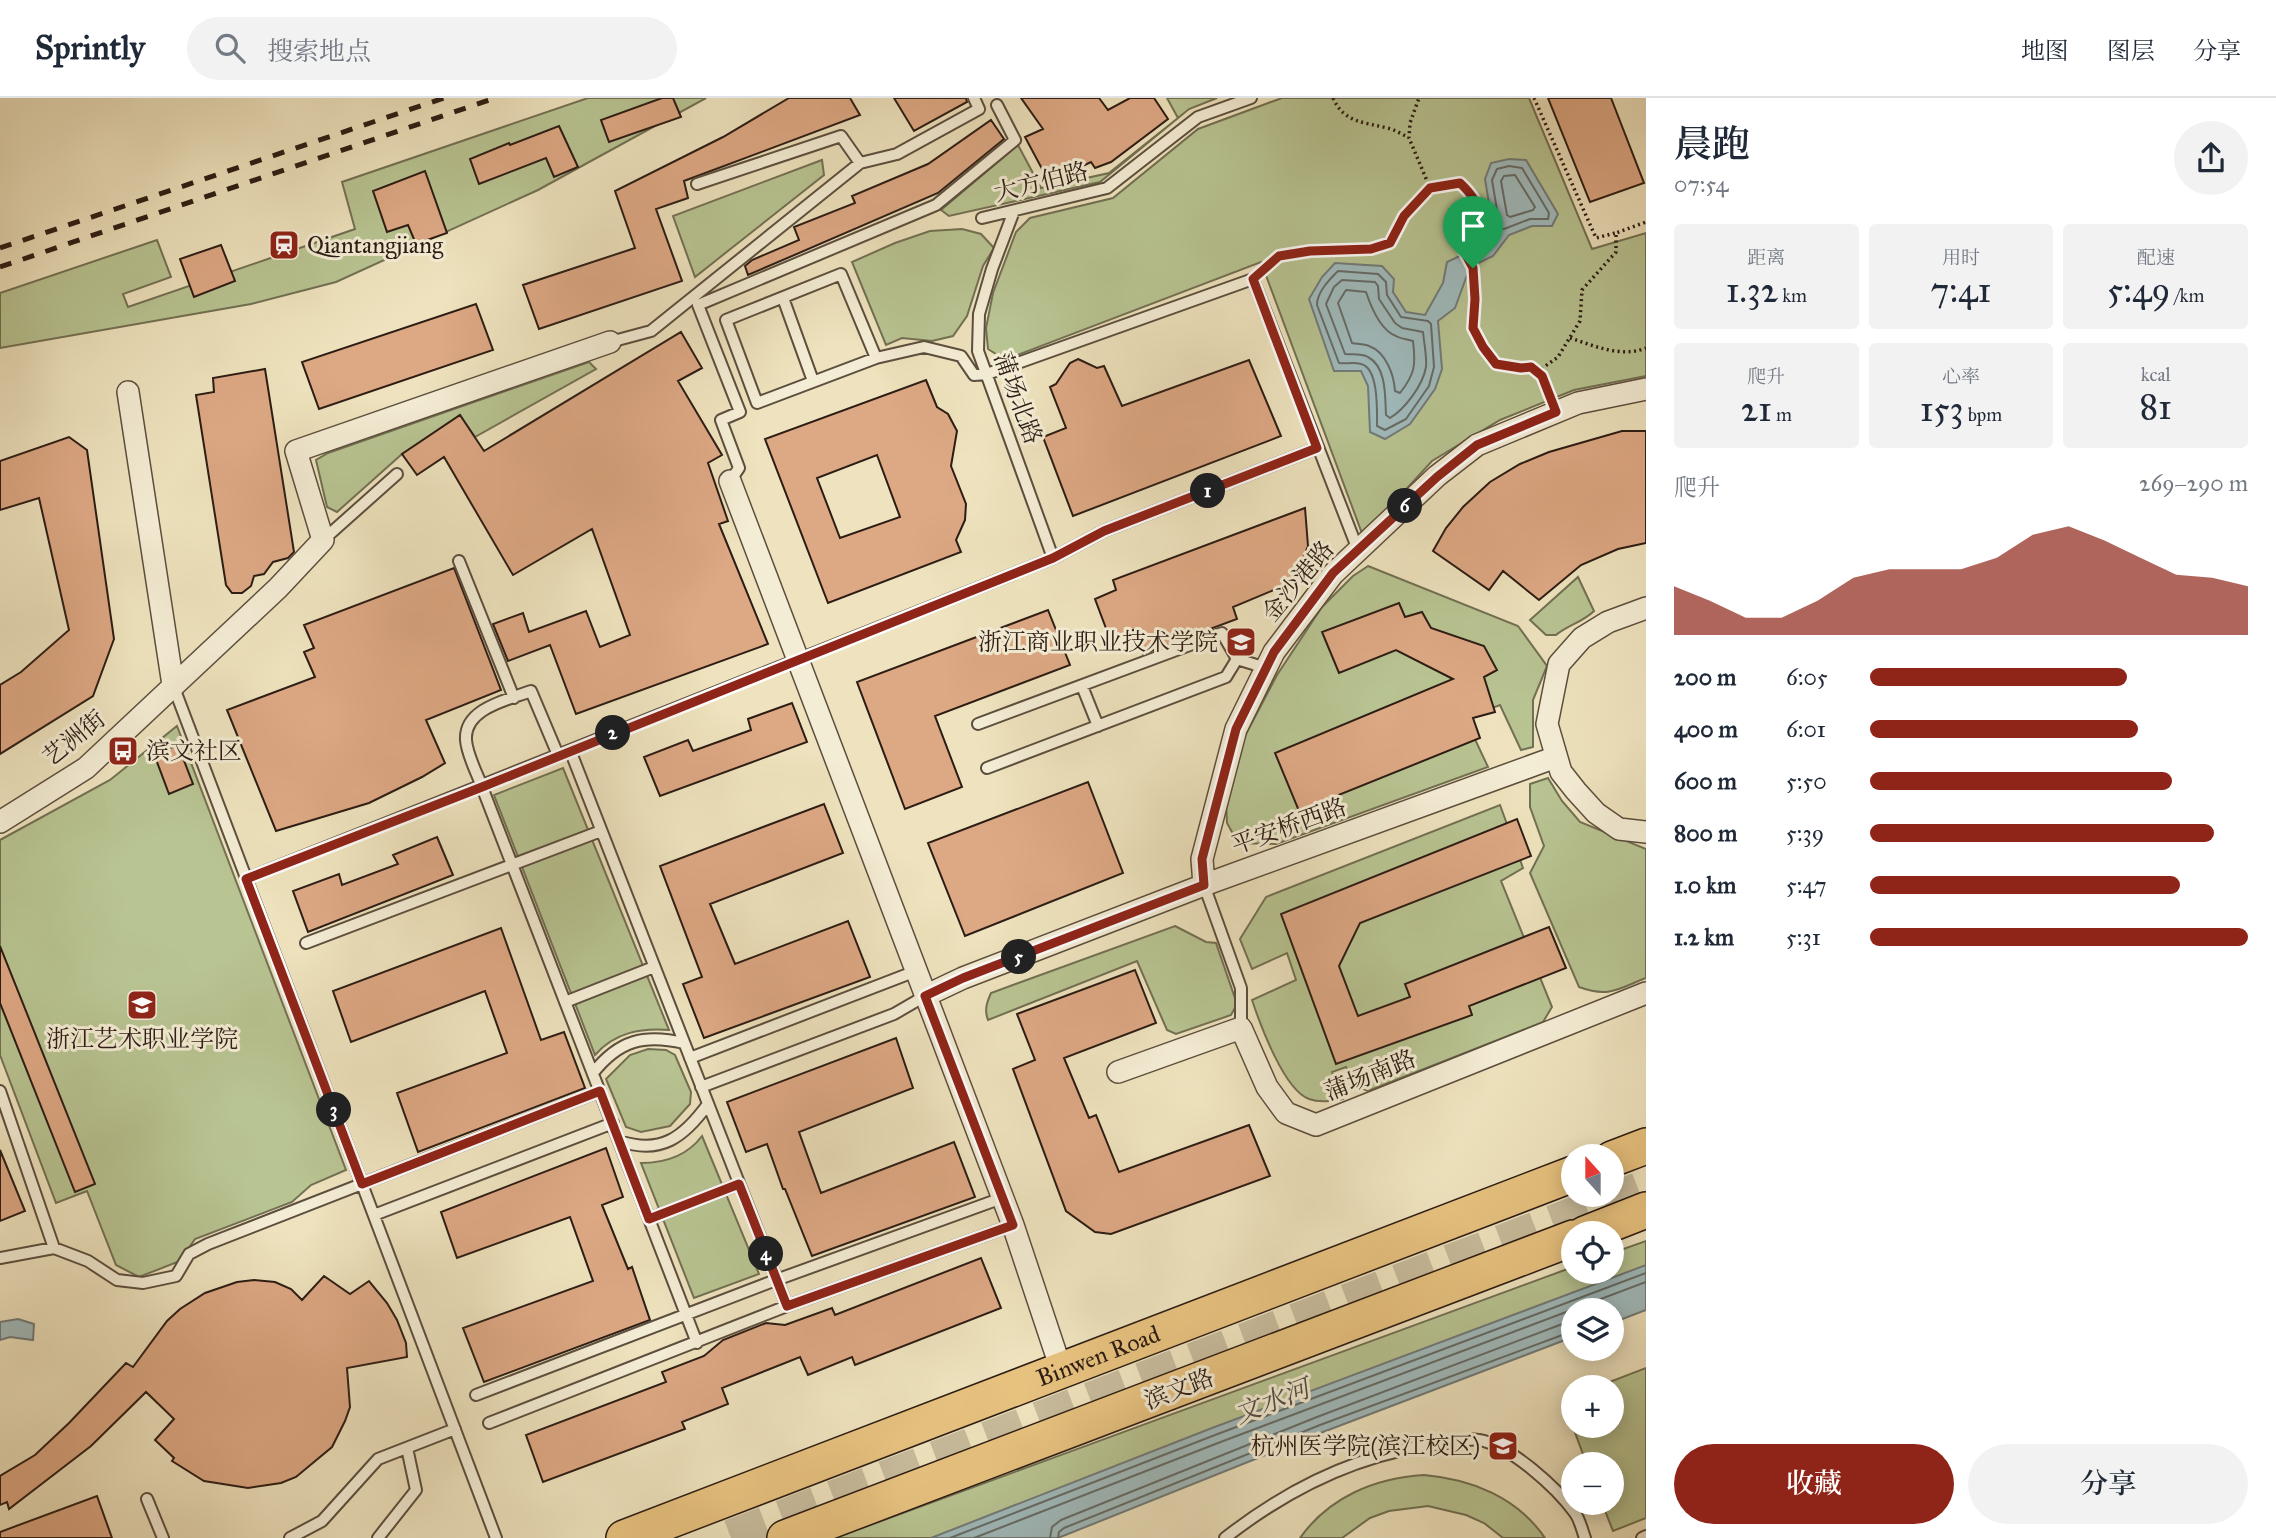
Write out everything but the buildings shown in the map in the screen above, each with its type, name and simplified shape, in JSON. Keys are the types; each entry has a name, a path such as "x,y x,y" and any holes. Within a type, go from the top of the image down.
{"main road":[{"path":"1624,1154 1646,1146"},
{"name":"Binwen Road","path":"624,1538 1561,1179"},
{"path":"1618,1221 1646,1210"},
{"name":"滨文路","path":"785,1538 1561,1243"}],"street":[{"path":"323,540 296,451 610,342"},
{"name":"金沙港路","path":"1204,885 1202,859 1236,729 1274,652 1333,573 1437,477 1477,445 1578,403 1646,389"},
{"path":"128,392 173,685"},
{"path":"730,481 1013,1225 1061,1369"},
{"name":"艺洲街","path":"0,822 86,768 278,588 323,540"},
{"path":"1646,608 1608,622 1582,638 1559,664 1547,724 1561,772 1597,813 1619,829 1646,832"},
{"name":"平安桥西路","path":"925,996 963,978 1204,885 1556,757"},
{"name":"蒲场南路","path":"1241,1028 1267,1087 1286,1113 1316,1125 1646,993"},
{"path":"1118,1072 1241,1028"}],"lane":[{"path":"610,342 651,331 860,163 897,153 979,109 974,98"},
{"name":"大方伯路","path":"982,218 1107,188 1198,117 1251,98"},
{"path":"730,481 739,468 721,420 740,412 698,305 936,205 1015,139 997,105"},
{"path":"697,184 841,136 860,163"},
{"name":"蒲场北路","path":"1014,211 992,269 979,314 978,351 1053,558"},
{"path":"876,358 841,274 726,320 757,403 876,358 923,347 961,356 974,375 987,374 1253,279 1358,550"},
{"path":"783,298 813,382"},
{"path":"246,879 1053,558 1104,531 1317,448"},
{"path":"323,540 397,474"},
{"path":"459,561 514,698"},
{"path":"978,724 1222,633 1237,659 1266,668"},
{"path":"986,768 1226,677 1237,659"},
{"path":"173,685 496,1538"},
{"path":"1082,686 1098,726"},
{"path":"558,755 531,691 483,710 468,724 466,741 482,787 697,1343"},
{"path":"570,750 787,1306"},
{"path":"306,943 601,831"},
{"path":"1204,885 1241,988 1241,1028"},
{"path":"565,1002 654,967"},
{"path":"690,1058 916,971"},
{"path":"701,1087 894,1014 925,996"},
{"path":"593,1073 604,1058 626,1043 662,1038 684,1043"},
{"path":"0,1091 54,1248"},
{"path":"0,1258 54,1248 88,1261 117,1280 143,1283 176,1276 189,1254 208,1244 600,1091"},
{"path":"620,1141 638,1147 659,1146 683,1133 708,1104"},
{"path":"374,1215 613,1123"},
{"path":"649,1219 739,1184"},
{"path":"476,1395 776,1280 1002,1198"},
{"path":"489,1423 787,1306 1013,1225"},
{"path":"290,1538 322,1521 378,1459 455,1429"},
{"path":"1225,1538 1261,1510 1329,1473 1412,1446 1479,1440 1506,1450 1539,1474 1576,1514 1585,1538"},
{"path":"378,1538 416,1490 407,1448"},
{"path":"147,1499 163,1538"}],"path":[{"path":"1333,98 1344,114 1357,122 1390,128 1409,138"},
{"path":"1419,98 1410,123 1409,138 1430,188"},
{"path":"1534,98 1596,238 1646,222"},
{"path":"1253,279 1279,256 1310,251 1371,249 1390,243 1404,216 1430,188 1460,183 1474,196 1481,217 1476,236 1464,251 1473,268 1473,328 1496,364 1531,367 1542,376 1556,412"},
{"path":"1537,372 1558,357 1580,321 1582,290 1616,252 1616,233"},
{"path":"1570,338 1604,349 1632,353 1646,348"}],"green space":[{"path":"588,98 706,98 538,190 336,282 251,304 0,348 0,293 157,240 171,277 123,294 128,307 355,229 342,182"},
{"path":"1167,98 1217,98 1189,109 1100,182 949,216 941,210 1018,145 1041,188 1109,173 1178,118"},
{"path":"1282,98 1529,98 1592,249 1646,233 1646,376 1574,390 1500,420 1432,461 1363,536 1261,262 1012,357 996,354 988,349 986,328 993,293 1016,232 1030,218 1113,198 1198,129"},
{"path":"822,160 824,175 695,277 673,216"},
{"path":"962,229 981,234 994,248 983,266 967,316 953,336 932,341 902,338 886,345 852,262 930,231"},
{"path":"589,362 596,369 475,437 460,416 402,454 337,512 327,507 316,460 328,453"},
{"path":"1368,566 1518,626 1547,666 1533,700 1533,747 1521,750 1500,705 1465,718 1488,767 1276,844 1238,843 1227,823 1226,802 1235,755 1277,675 1322,607 1353,576"},
{"path":"1578,577 1594,611 1556,635 1546,635 1530,620"},
{"path":"177,726 346,1170 311,1185 292,1202 195,1239 180,1261 139,1277 116,1265 87,1191 56,1203 0,1055 0,840 110,780"},
{"path":"563,768 669,1030 639,1031 620,1036 595,1055 494,795"},
{"path":"1548,778 1562,801 1580,822 1646,849 1646,978 1620,989 1598,992 1579,987 1530,873 1544,846 1530,807 1530,784"},
{"path":"1500,805 1523,868 1501,881 1552,1007 1543,1022 1368,1091 1356,1086 1346,1067 1332,1072 1343,1099 1317,1101 1300,1093 1274,1055 1252,1000 1296,980 1287,953 1252,969 1240,939 1266,897"},
{"path":"1175,926 1206,942 1216,943 1237,1004 1231,1015 1176,1034 1167,1030 1137,961 988,1020 986,1013 991,993"},
{"path":"648,1049 666,1050 675,1055 691,1092 690,1104 670,1126 641,1132 626,1127 606,1079 630,1055"},
{"path":"702,1136 759,1274 694,1298 641,1163 659,1162 675,1157 690,1149"},
{"path":"1646,1241 1646,1269 1624,1277 1624,1249"},
{"path":"1561,1271 1561,1284 1606,1284 1569,1298 1561,1298 1561,1301 934,1538 835,1538"},
{"path":"1646,1368 1646,1518 1613,1531 1607,1515 1624,1515 1624,1452 1582,1452 1577,1438 1624,1438 1624,1376"},
{"path":"1424,1475 1459,1481 1492,1493 1521,1511 1545,1538 1503,1538 1484,1523 1466,1515 1428,1506 1389,1511 1370,1518 1342,1538 1300,1538 1325,1511 1354,1492 1388,1480"}],"water":[{"path":"1509,159 1526,160 1558,214 1552,226 1532,226 1509,235 1493,256 1470,267 1455,308 1438,321 1442,369 1435,389 1410,424 1385,439 1370,432 1368,386 1361,371 1334,371 1309,299 1322,277 1335,263 1382,266 1394,279 1393,292 1406,312 1425,315 1443,283 1447,262 1481,246 1493,228 1485,179 1491,163"},
{"path":"1646,1265 1646,1310 1624,1318 1624,1298 1561,1298 1561,1342 1323,1432 1058,1538 931,1538 1212,1428 1595,1284 1624,1284 1624,1273"},
{"path":"18,1319 34,1324 33,1340 10,1337 0,1340 0,1322"}],"tunnel":[{"path":"731,1538 1646,1188"}],"railway":[{"path":"0,248 444,98"},
{"path":"0,267 495,98"}],"place":[{"name":"Qiantangjiang","path":"284,245"},
{"name":"浙江商业职业技术学院","path":"1241,642"},
{"name":"滨文社区","path":"123,751"},
{"name":"浙江艺术职业学院","path":"142,1005"},
{"name":"杭州医学院(滨江校区)","path":"1503,1446"}],"route":[{"path":"1460,183 1474,196 1481,217 1476,236 1464,251 1473,268 1473,328 1483,347 1496,364 1531,367 1542,376 1556,412 1477,445 1437,477 1333,573 1274,652 1236,729 1202,859 1204,885 963,978 925,996 1013,1225 787,1306 739,1184 649,1219 600,1091 362,1184 246,879 1053,558 1104,531 1317,448 1253,279 1279,256 1310,251 1371,249 1390,243 1404,216 1430,188 1460,183"}],"water label":[{"name":"文水河","path":"1272,1401"}]}
